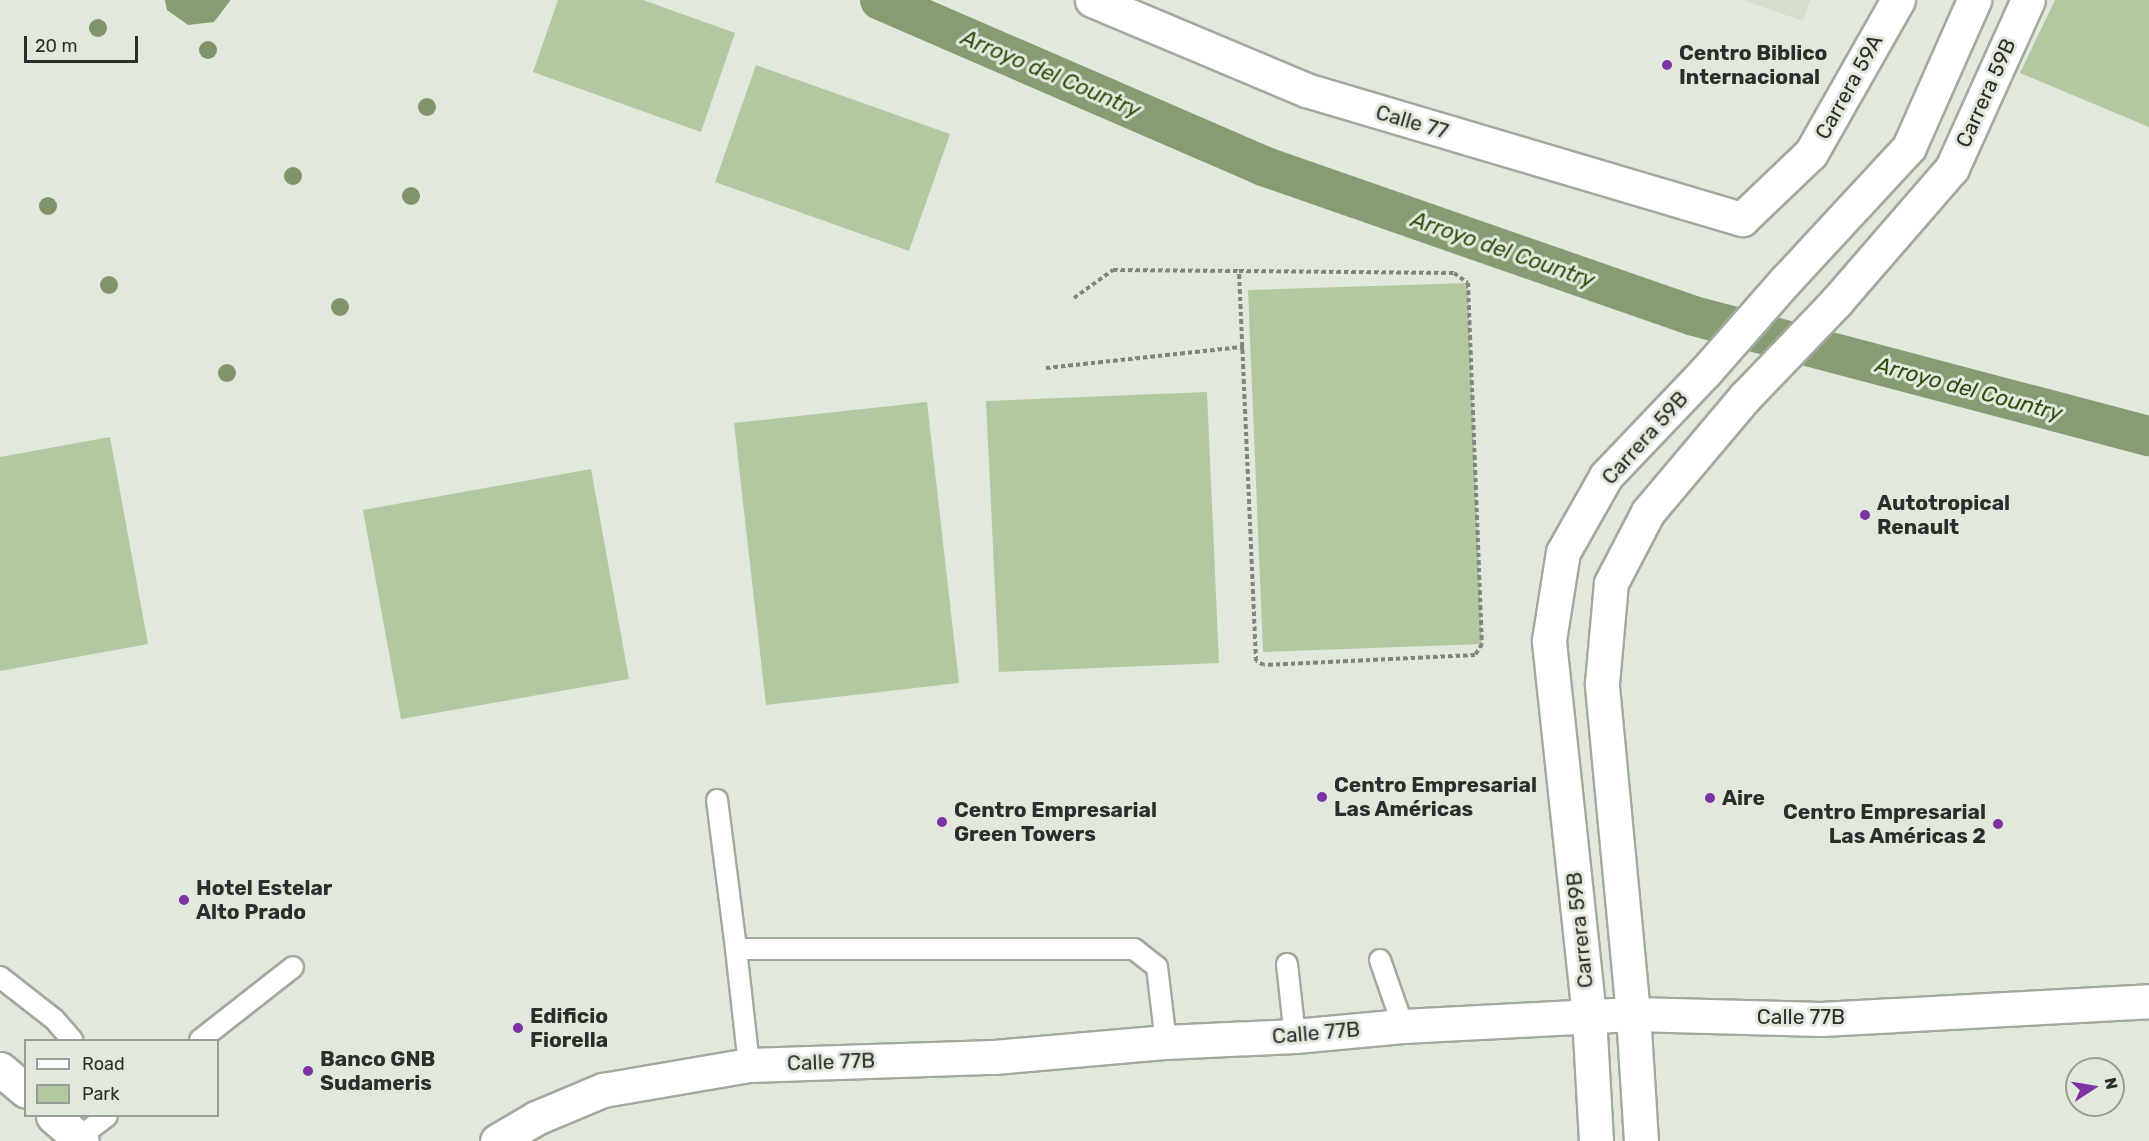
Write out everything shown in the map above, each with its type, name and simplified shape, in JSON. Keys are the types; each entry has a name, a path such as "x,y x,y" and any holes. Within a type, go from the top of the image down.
{"street":[{"name":"Calle 77","path":"1092,0 1306,90 1742,219"},
{"name":"Carrera 59A","path":"1742,219 1811,153 1898,0"},
{"name":"Carrera 59B","path":"1596,1141 1589,1016 1549,640 1563,552 1606,476 1706,371 1786,280 1909,147 1974,0"},
{"name":"Carrera 59B","path":"1641,1141 1633,1014 1602,682 1611,583 1648,512 1745,397 1836,302 1952,168 2028,0"},
{"name":"Calle 77B","path":"497,1141 536,1118 603,1089 749,1065 994,1057 1166,1042 1295,1036 1403,1026 1589,1016 1633,1014 1821,1019 2149,1001"},
{"path":"0,1069 24,1089"}],"lane":[{"path":"717,800 749,1065"},
{"path":"736,949 1134,949 1157,967 1166,1042"},
{"path":"1380,960 1403,1026"},
{"path":"1287,964 1295,1036"},
{"path":"203,1039 293,967"},
{"path":"0,977 54,1018 70,1039"},
{"path":"68,1127 103,1117"}],"path":[{"path":"1074,298 1113,270 1239,271 1454,273 1468,283 1482,644 1475,655 1264,665 1256,661 1239,271"},
{"path":"1046,368 1244,347"}],"shaded area":[{"path":"165,0 230,1 214,22 188,25 167,10"},
{"path":"1742,0 1810,0 1803,21"}],"green space":[{"path":"558,0 643,0 735,33 701,132 533,72"},
{"path":"2055,0 2149,0 2149,127 2020,73"},
{"path":"756,65 950,134 909,251 715,182"},
{"path":"1468,283 1482,644 1263,652 1248,290"},
{"path":"1207,392 1219,663 999,672 986,401"},
{"path":"927,402 959,683 766,705 734,423"},
{"path":"110,437 148,644 0,671 0,457"},
{"path":"591,469 629,679 401,719 363,510"}],"waterway":[{"name":"Arroyo del Country","path":"880,0 1263,166 1694,316 2149,436"}],"place":[{"name":"Centro Biblico Internacional","path":"1667,65"},
{"name":"Autotropical Renault","path":"1865,515"},
{"name":"Centro Empresarial Las Américas","path":"1322,797"},
{"name":"Aire","path":"1710,798"},
{"name":"Centro Empresarial Green Towers","path":"942,822"},
{"name":"Centro Empresarial Las Américas 2","path":"1998,824"},
{"name":"Hotel Estelar Alto Prado","path":"184,900"},
{"name":"Edificio Fiorella","path":"518,1028"},
{"name":"Banco GNB Sudameris","path":"308,1071"}]}
